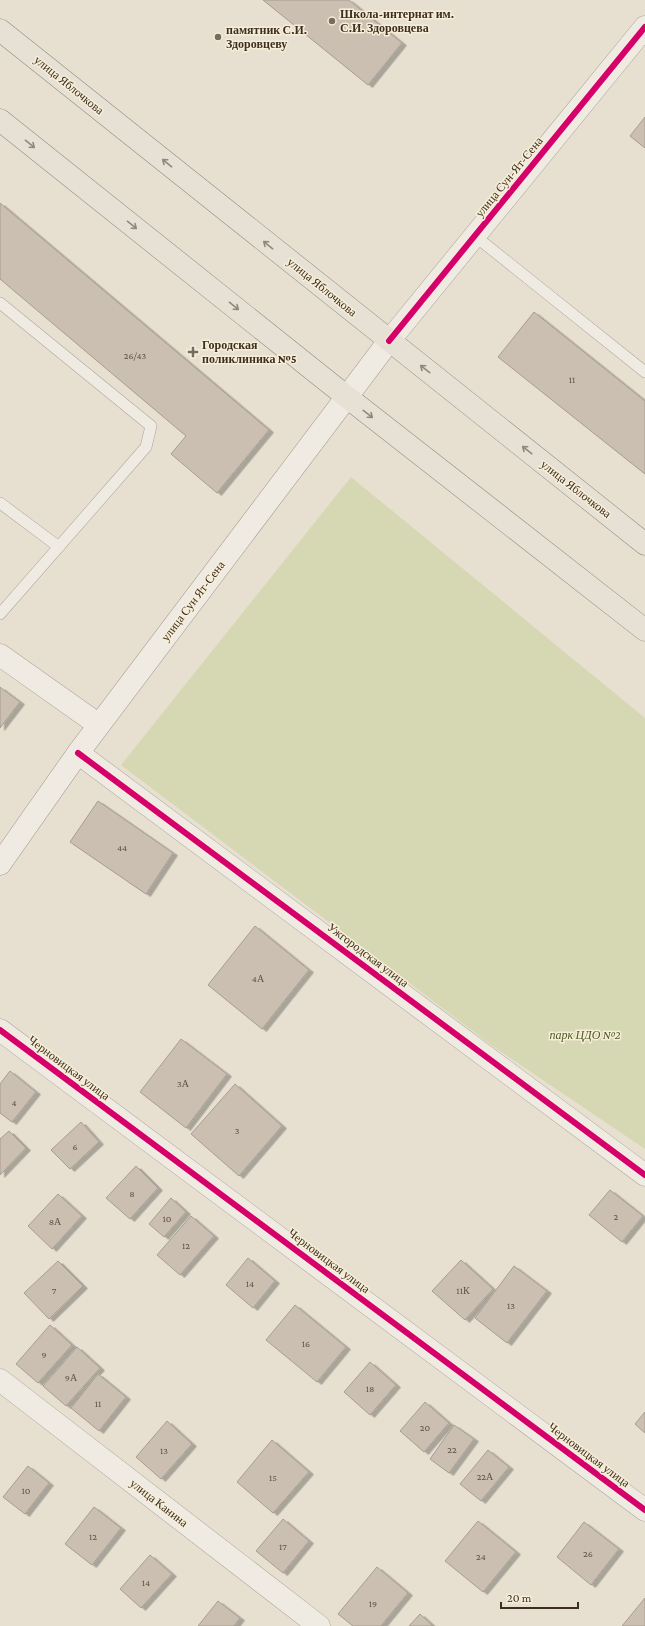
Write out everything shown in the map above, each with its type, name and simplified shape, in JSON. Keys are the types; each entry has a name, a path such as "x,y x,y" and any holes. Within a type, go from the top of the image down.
{"main road":[{"name":"улица Яблочкова","path":"0,30 645,544"},
{"path":"0,120 347,397 645,630"}],"street":[{"name":"улица Сун-Ят-Сена","path":"389,341 645,27"},
{"name":"улица Сун Ят-Сена","path":"0,864 78,753 389,341"},
{"path":"0,655 99,725"},
{"name":"Ужгородская улица","path":"78,753 645,1175"},
{"name":"Черновицкая улица","path":"0,1030 645,1510"},
{"name":"улица Канина","path":"0,1380 319,1626"}],"lane":[{"path":"475,236 645,372"},
{"path":"0,303 151,426 146,448 0,614"},
{"path":"0,504 59,547"}],"green space":[{"name":"парк ЦДО №2","path":"351,477 645,718 645,1149 494,1047 121,765"}],"building":[{"name":"Школа-интернат им. С.И. Здоровцева","path":"263,0 349,0 402,43 368,85"},
{"path":"645,117 645,148 630,136"},
{"path":"0,203 269,430 217,493 171,454 186,436 0,279"},
{"path":"534,312 645,401 645,474 498,357"},
{"path":"0,687 20,702 0,728"},
{"path":"98,801 173,853 146,894 70,842"},
{"path":"255,926 309,970 262,1029 208,985"},
{"path":"181,1039 227,1074 186,1128 140,1092"},
{"path":"10,1071 36,1092 12,1122 0,1113 0,1084"},
{"path":"235,1084 282,1126 239,1176 191,1134"},
{"path":"81,1122 99,1142 70,1169 51,1150"},
{"path":"9,1131 26,1148 0,1175 0,1139"},
{"path":"136,1166 158,1188 130,1219 106,1198"},
{"path":"610,1190 643,1216 622,1242 589,1215"},
{"path":"58,1194 82,1216 52,1249 28,1226"},
{"path":"171,1198 186,1212 164,1237 149,1224"},
{"path":"191,1216 214,1236 180,1275 157,1255"},
{"path":"248,1258 275,1281 253,1308 226,1285"},
{"path":"461,1260 493,1289 465,1320 432,1291"},
{"path":"58,1261 83,1286 49,1319 24,1293"},
{"path":"514,1266 547,1291 507,1343 475,1318"},
{"path":"295,1305 346,1347 317,1382 266,1340"},
{"path":"50,1325 72,1345 38,1383 16,1364"},
{"path":"77,1347 100,1368 66,1406 43,1386"},
{"path":"370,1362 396,1385 370,1415 344,1392"},
{"path":"98,1374 126,1397 99,1431 71,1408"},
{"path":"425,1402 449,1423 424,1452 400,1431"},
{"path":"645,1412 645,1433 635,1424"},
{"path":"167,1421 192,1444 161,1479 136,1457"},
{"path":"454,1425 474,1439 449,1473 430,1459"},
{"path":"272,1440 309,1472 273,1513 237,1482"},
{"path":"488,1450 509,1467 481,1501 460,1484"},
{"path":"28,1466 49,1483 25,1514 3,1497"},
{"path":"94,1507 121,1528 92,1565 65,1544"},
{"path":"283,1519 309,1541 283,1573 256,1551"},
{"path":"478,1521 516,1552 483,1592 445,1561"},
{"path":"584,1522 619,1549 591,1585 557,1557"},
{"path":"150,1555 172,1574 141,1608 120,1589"},
{"path":"377,1567 408,1593 381,1626 353,1626 338,1614"},
{"path":"645,1598 645,1626 622,1626"},
{"path":"218,1601 240,1618 234,1626 198,1626"},
{"path":"420,1614 433,1626 409,1626"}],"cycle path":[{"path":"389,341 645,27"},
{"path":"78,753 645,1175"},
{"path":"0,1030 645,1510"}],"place":[{"name":"Школа-интернат им. С.И. Здоровцева","path":"332,21"},
{"name":"памятник С.И. Здоровцеву","path":"218,37"},
{"name":"Городская поликлиника №5","path":"193,352"}]}
